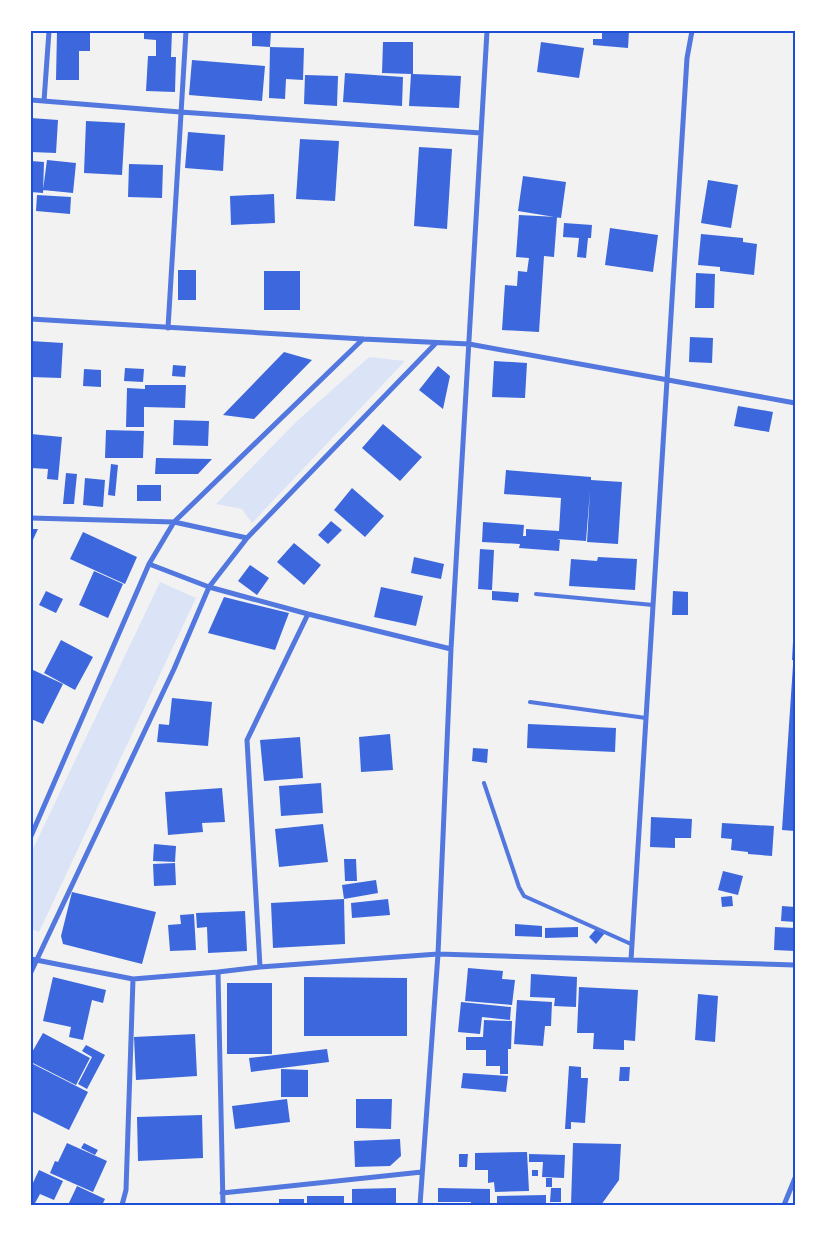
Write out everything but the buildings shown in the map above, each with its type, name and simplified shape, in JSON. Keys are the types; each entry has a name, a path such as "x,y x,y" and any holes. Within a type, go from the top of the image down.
{"street":[{"path":"44,101 49,31"},
{"path":"168,328 186,31"},
{"path":"420,1205 438,954 451,649 487,31"},
{"path":"631,960 687,58 692,31"},
{"path":"31,100 481,133"},
{"path":"31,319 364,340 469,344 795,403"},
{"path":"31,836 149,564 174,522 364,340"},
{"path":"31,972 34,960 174,670 209,587 247,538 436,343"},
{"path":"31,518 174,522 247,538"},
{"path":"149,564 209,587 308,614 451,649"},
{"path":"260,967 247,740 308,614"},
{"path":"34,960 133,979 260,967 438,954 795,965"},
{"path":"218,972 223,1205"},
{"path":"122,1205 126,1190 133,979"},
{"path":"222,1193 422,1172"},
{"path":"784,1205 795,1178"}],"lane":[{"path":"536,594 653,604"},
{"path":"530,702 646,718"},
{"path":"484,782 519,887 524,896 632,944"}],"shaded area":[{"path":"369,357 405,361 252,523 242,509 216,504 296,422"},
{"path":"160,582 196,598 39,932 31,929 31,853"}]}
